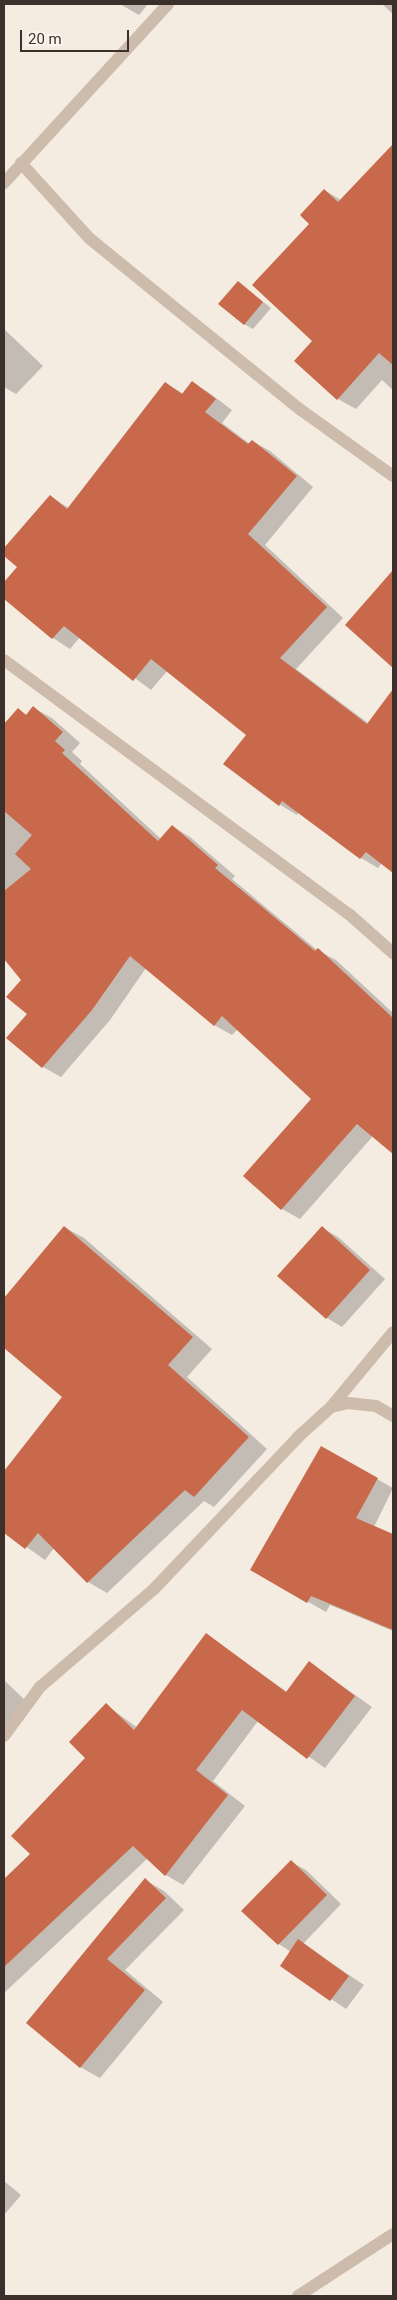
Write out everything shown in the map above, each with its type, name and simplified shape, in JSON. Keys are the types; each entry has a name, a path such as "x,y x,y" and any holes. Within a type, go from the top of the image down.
{"street":[{"path":"4,181 168,4"},
{"path":"21,163 89,238 301,410 393,476"},
{"path":"4,660 350,914 393,953"},
{"path":"4,1736 40,1687 154,1589 298,1438 332,1407 393,1332"},
{"path":"332,1407 348,1403 376,1406 393,1416"},
{"path":"298,2296 393,2234"}],"building":[{"path":"393,144 393,365 379,353 337,400 294,361 312,341 252,285 309,224 300,215 324,189 338,202"},
{"path":"238,281 263,302 244,325 218,304"},
{"path":"192,381 216,399 205,412 248,444 252,440 297,476 248,534 327,607 280,658 367,724 393,689 393,873 366,852 360,859 282,801 279,806 223,764 246,735 151,659 133,681 64,626 52,639 4,599 4,582 17,567 4,556 4,548 50,495 67,509 165,382 182,394"},
{"path":"393,570 393,668 345,625"},
{"path":"33,706 63,732 55,741 65,750 62,753 158,841 172,825 218,865 215,868 315,951 318,948 393,1018 393,1154 357,1124 281,1210 243,1176 311,1099 222,1016 214,1026 130,956 92,1010 42,1068 6,1038 27,1014 6,997 21,980 4,959 4,891 31,869 15,854 32,835 4,811 4,724 18,708 26,715"},
{"path":"64,1226 193,1337 168,1365 249,1437 194,1497 185,1490 87,1583 38,1533 25,1549 4,1533 4,1471 62,1397 4,1348 4,1298"},
{"path":"322,1226 370,1270 326,1319 277,1276"},
{"path":"321,1446 378,1478 356,1518 393,1534 393,1630 311,1596 307,1603 250,1570"},
{"path":"206,1633 286,1692 309,1661 355,1696 307,1759 242,1710 196,1770 228,1795 165,1876 133,1846 4,1967 4,1879 30,1854 11,1836 85,1758 69,1742 106,1703 134,1730"},
{"path":"291,1860 327,1895 278,1945 241,1911"},
{"path":"145,1878 166,1898 107,1959 145,1990 80,2068 26,2023"},
{"path":"298,1939 349,1976 330,2001 280,1966"}]}
